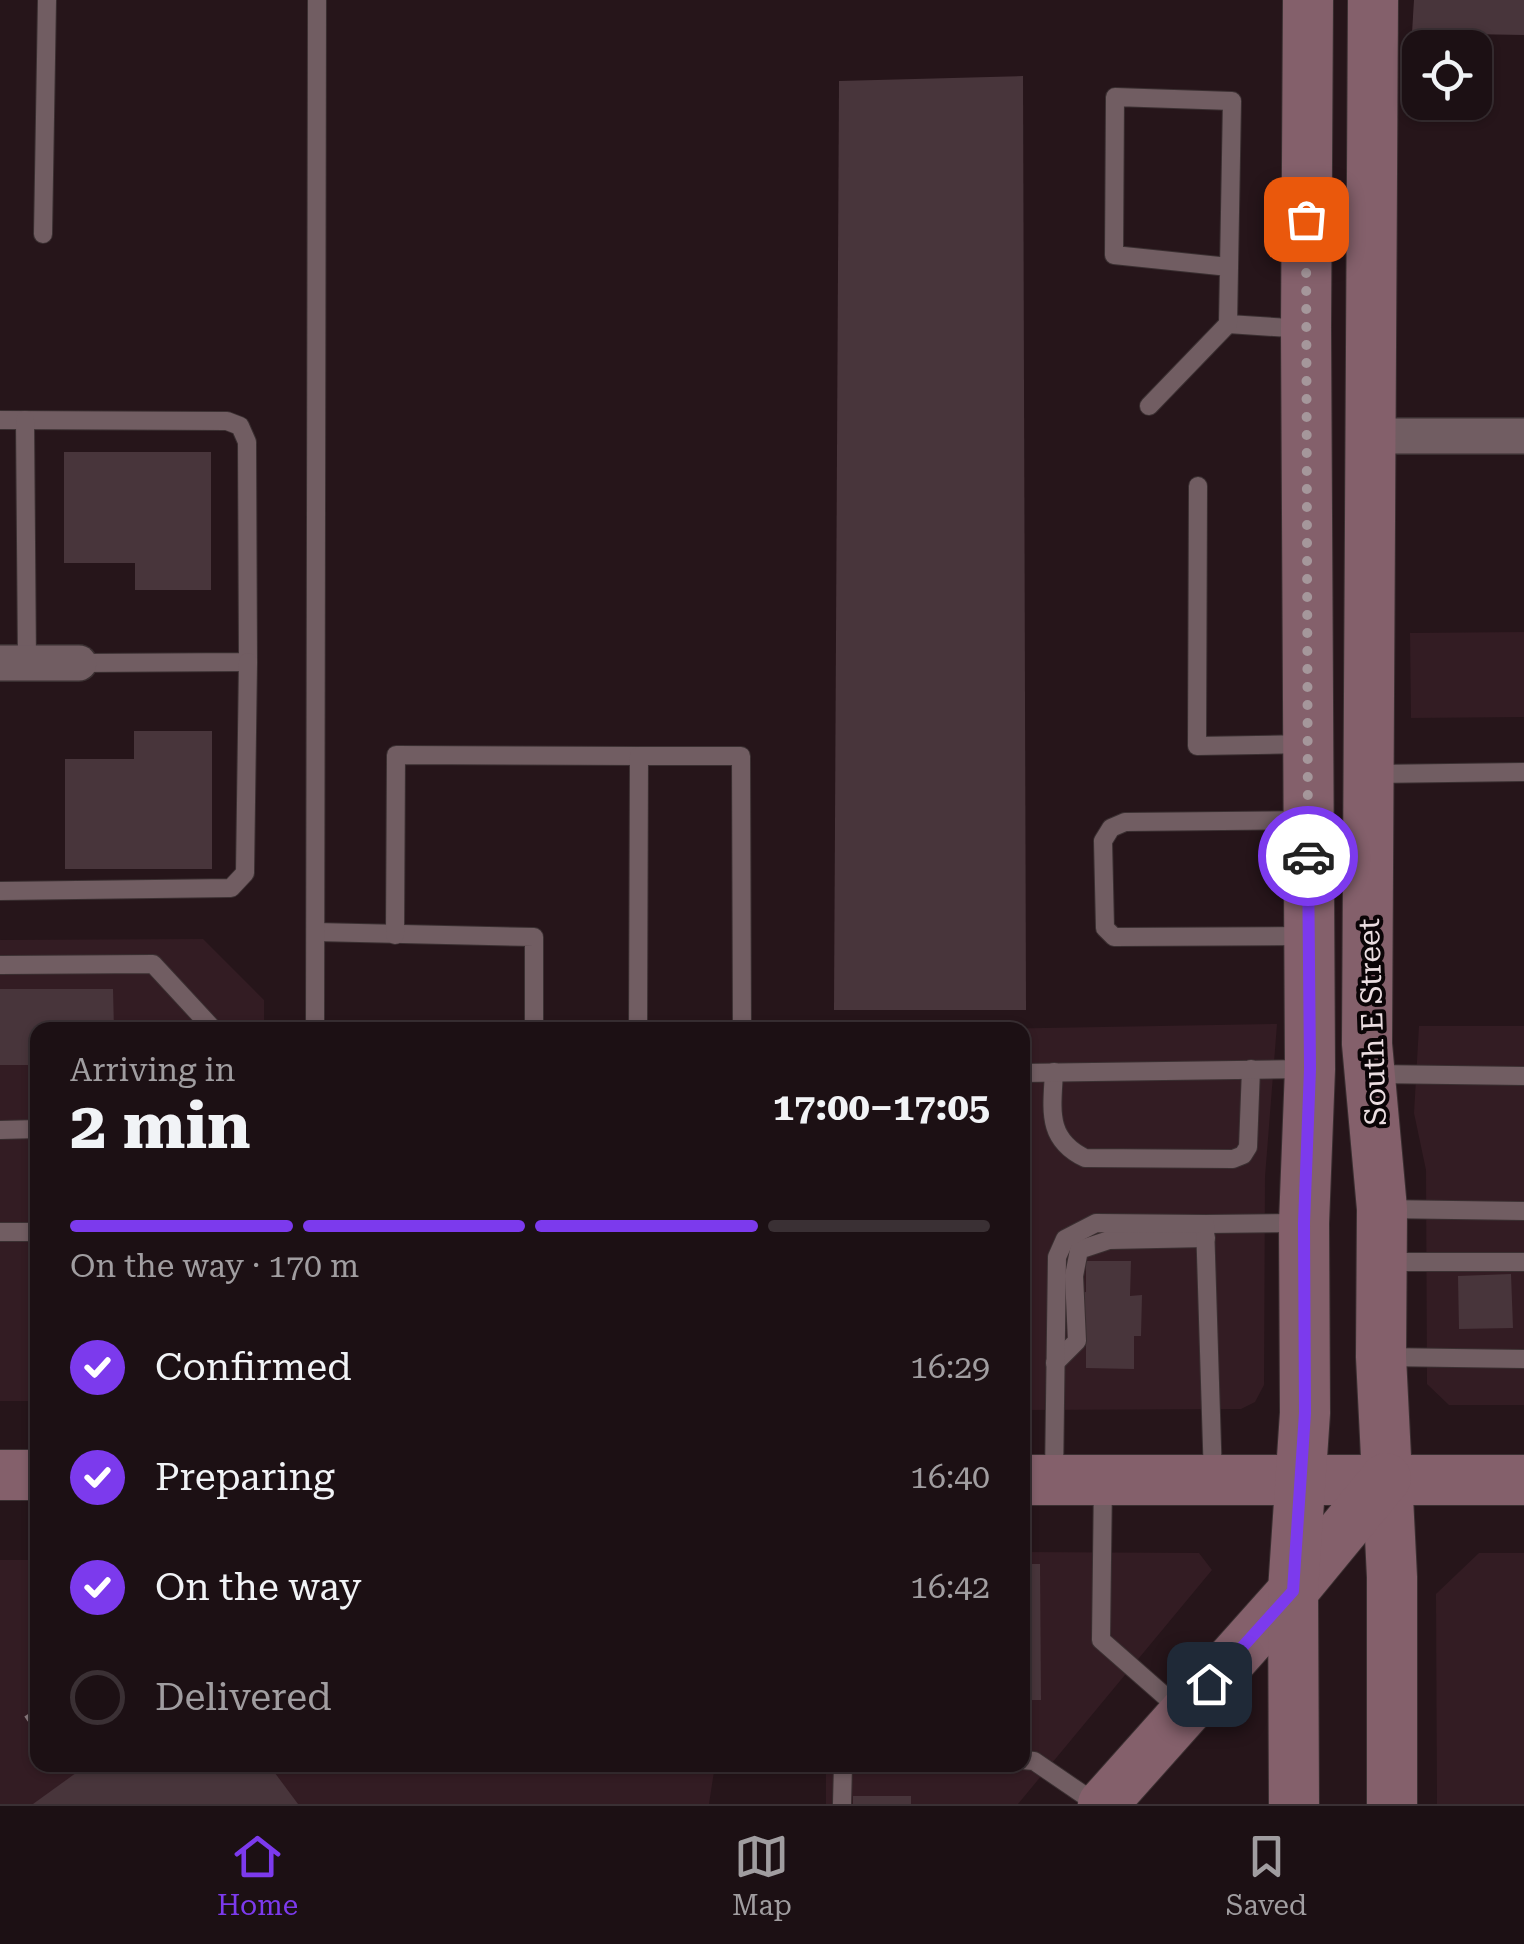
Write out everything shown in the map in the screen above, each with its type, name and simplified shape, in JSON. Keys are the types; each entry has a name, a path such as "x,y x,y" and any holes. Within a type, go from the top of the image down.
{"main road":[{"name":"South E Street","path":"1294,1804 1293,1591 1305,1413 1304,1223 1310,1069 1308,0"},
{"name":"South E Street","path":"1373,0 1367,1044 1382,1209 1381,1358 1392,1578 1392,1804"},
{"path":"0,1475 30,1475"},
{"path":"1100,1804 1293,1591 1386,1478"},
{"path":"1038,1480 1524,1480"}],"street":[{"path":"1371,436 1524,436"},
{"path":"14,663 80,662"}],"lane":[{"path":"44,234 46,0"},
{"path":"315,1022 317,0"},
{"path":"1149,406 1228,324 1232,102 1115,97 1114,255 1229,267"},
{"path":"1228,324 1306,329"},
{"path":"0,420 226,421 240,426 247,442 248,662 245,874 231,888 0,891"},
{"path":"14,663 25,420"},
{"path":"1198,486 1197,746 1308,744"},
{"path":"80,662 248,662"},
{"path":"395,934 396,755 741,756 742,1022"},
{"path":"638,1022 639,756"},
{"path":"1368,774 1524,772"},
{"path":"1308,820 1125,822 1111,828 1103,841 1105,928 1114,937 1308,936"},
{"path":"316,932 534,938 534,1022"},
{"path":"0,965 153,964 207,1022"},
{"path":"1054,1072 1053,1120 1057,1135 1068,1150 1084,1158 1233,1159 1243,1155 1248,1146 1251,1069"},
{"path":"1030,1072 1310,1069"},
{"path":"1370,1074 1524,1076"},
{"path":"0,1130 30,1129"},
{"path":"1382,1209 1524,1211"},
{"path":"1038,1480 1055,1362 1077,1341 1074,1276 1079,1250 1108,1240 1206,1238 1304,1223"},
{"path":"0,1232 30,1232"},
{"path":"1206,1238 1214,1479"},
{"path":"1382,1262 1524,1262"},
{"path":"1381,1358 1524,1359"},
{"path":"1103,1480 1101,1640 1183,1712"},
{"path":"1030,1761 1100,1804"},
{"path":"842,1804 843,1772"}],"path":[{"path":"26,1719 30,1716"}],"shaded area":[{"path":"1524,632 1524,717 1411,718 1410,633"},
{"path":"203,939 264,1000 264,1022 30,1022 30,1401 0,1401 0,940"},
{"path":"1277,1024 1265,1177 1264,1385 1255,1402 1241,1409 1030,1410 1030,1028"},
{"path":"1419,1026 1524,1026 1524,1405 1449,1405 1427,1384 1426,1170 1414,1113"},
{"path":"1030,1552 1199,1553 1212,1570 1018,1804 826,1804 826,1772 1030,1772"},
{"path":"1479,1553 1524,1553 1524,1804 1437,1804 1436,1594"},
{"path":"0,1560 30,1560 30,1772 714,1772 709,1804 0,1804"}],"building":[{"path":"1414,0 1524,0 1524,35 1492,34 1492,30 1412,30"},
{"path":"1023,76 1026,1010 834,1010 839,81"},
{"path":"64,452 211,452 211,590 135,590 135,563 64,563"},
{"path":"134,731 212,731 212,869 65,869 65,759 134,759"},
{"path":"0,989 113,989 114,1022 30,1022 30,1065 0,1065"},
{"path":"1086,1261 1131,1261 1130,1296 1142,1295 1141,1336 1134,1336 1134,1369 1086,1368 1086,1323 1066,1322 1066,1293 1086,1292"},
{"path":"1511,1274 1513,1328 1459,1329 1458,1276"},
{"path":"1030,1564 1040,1564 1041,1700 1030,1700"},
{"path":"77,1772 274,1772 298,1804 33,1804"},
{"path":"853,1796 911,1796 911,1804 853,1804"}],"way so far":[{"path":"1306,219 1308,856"}],"route":[{"path":"1209,1684 1293,1591 1305,1413 1304,1223 1310,1069 1308,856"}]}
